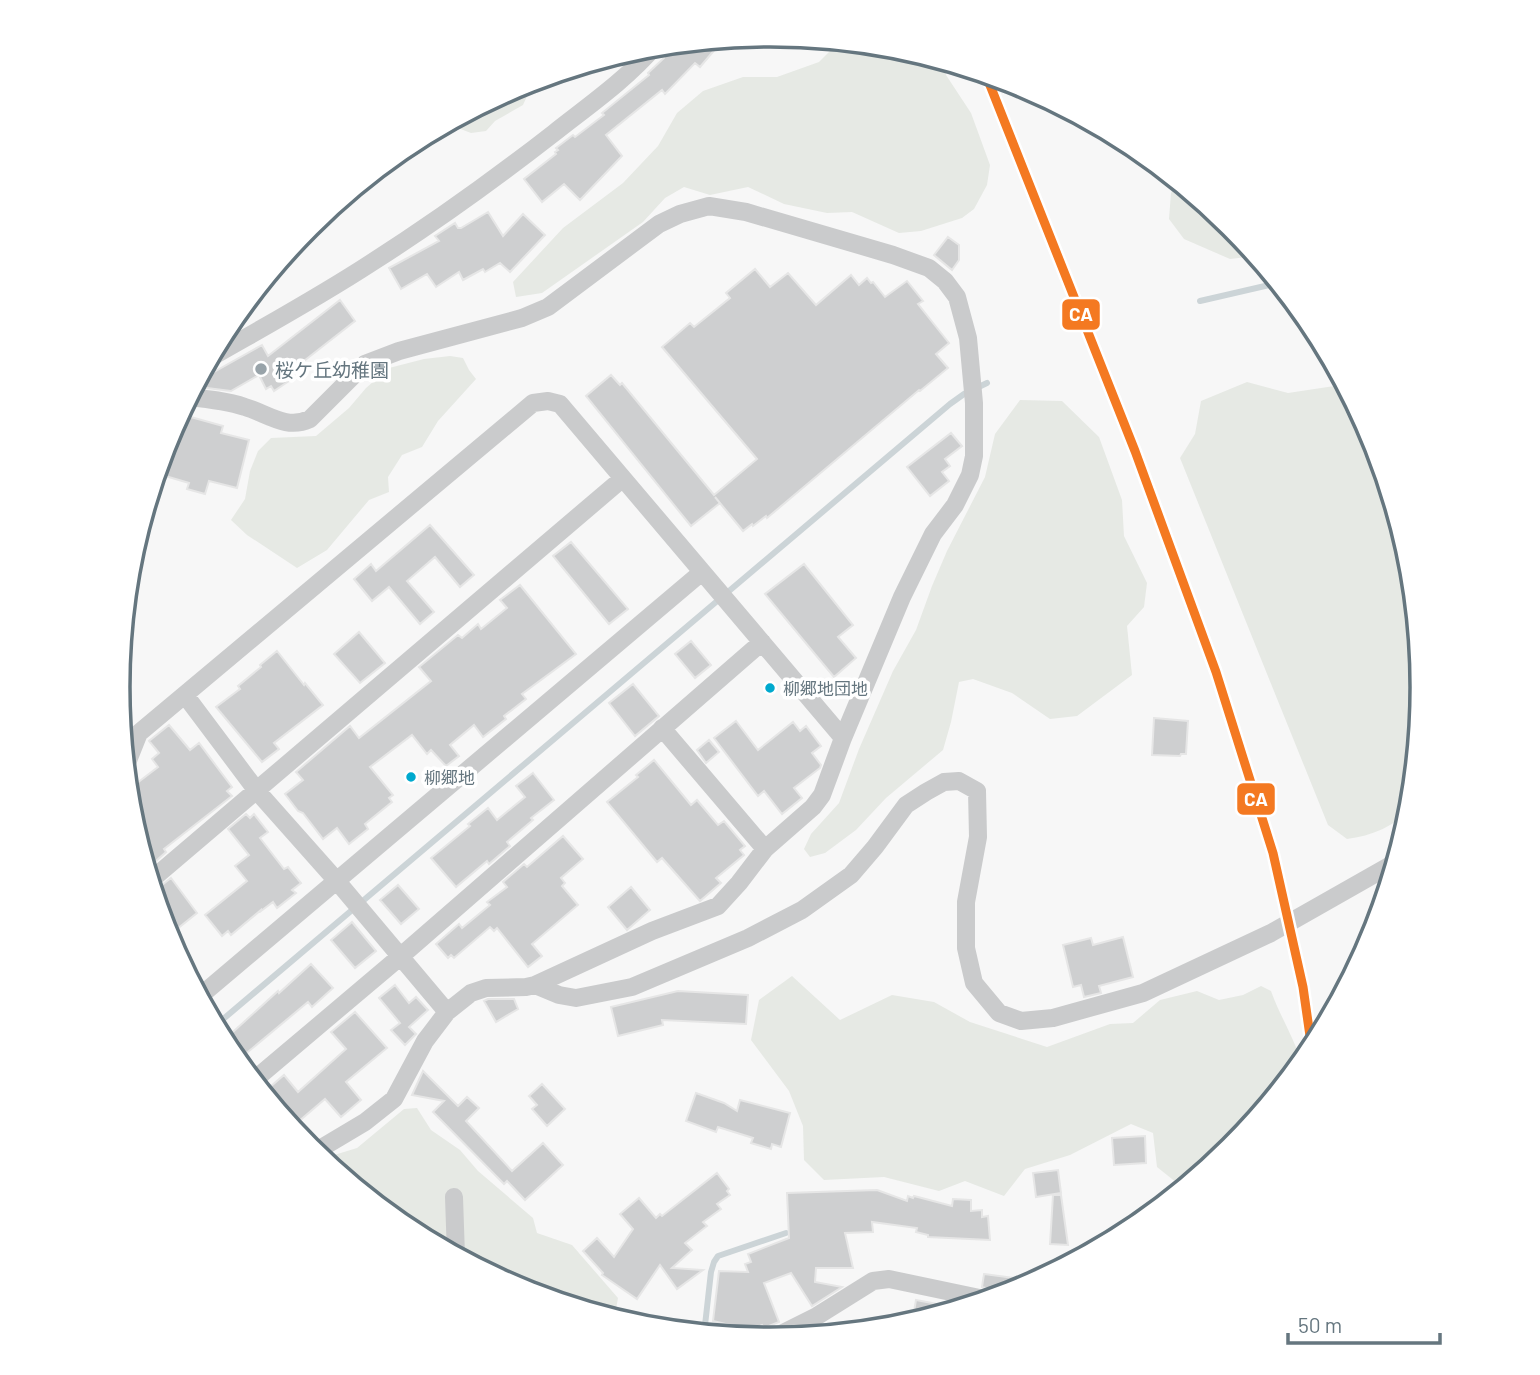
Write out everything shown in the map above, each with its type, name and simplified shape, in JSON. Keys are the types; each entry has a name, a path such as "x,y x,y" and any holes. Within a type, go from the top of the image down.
{"street":[{"path":"229,347 371,263 497,178 644,60"},
{"path":"199,398 229,402 272,419 292,424 301,423 310,419 365,364 398,351 522,318 548,307 659,224 680,214 709,206 746,212 929,268 945,281 957,297 968,338 974,403 974,456 970,475 955,505 933,534 902,597 822,795 813,807 765,849 719,906 652,930 535,985 486,988 471,993 447,1012 425,1041 394,1099 365,1122 324,1146"},
{"path":"133,748 139,733 533,403 548,401 560,404 843,738"},
{"path":"158,874 622,479"},
{"path":"207,991 702,572"},
{"path":"260,1075 762,642"},
{"path":"186,695 257,790 337,880 447,1012"},
{"path":"662,729 765,849"},
{"path":"535,985 559,995 576,998 632,987 748,939 802,910 851,875 906,805 944,782 959,781 977,791 978,837 966,902 966,948 974,983 999,1013 1021,1021 1053,1018 1143,993 1271,933 1383,869"},
{"path":"454,1197 456,1245"},
{"path":"795,1327 873,1281 896,1280 970,1296"}],"shaded area":[{"path":"830,51 895,60 945,72 971,113 990,165 987,185 974,209 962,218 921,231 899,233 852,212 827,213 784,204 748,187 710,195 684,187 665,198 643,222 542,293 516,297 513,282 563,228 623,183 658,146 677,113 703,91 743,77 777,77 819,62"},
{"path":"528,95 523,105 495,121 486,131 471,133 459,128"},
{"path":"1172,190 1192,206 1244,257 1230,259 1184,239 1169,219"},
{"path":"450,356 463,358 476,379 438,421 422,447 402,455 388,477 389,492 369,500 327,550 297,568 247,535 231,520 245,499 250,471 258,451 271,438 316,436 389,368"},
{"path":"1247,382 1288,393 1334,386 1362,442 1388,522 1398,563 1409,646 1409,729 1405,771 1396,820 1383,829 1347,839 1328,825 1180,458 1195,434 1201,401"},
{"path":"1020,400 1062,401 1099,437 1122,500 1124,536 1147,583 1144,607 1127,626 1132,675 1077,716 1050,719 1012,693 973,679 959,682 943,750 886,798 856,830 825,853 810,857 804,849 811,834 839,803 893,671 916,630 947,551 985,477 995,434"},
{"path":"792,976 840,1020 892,995 934,1002 970,1022 1047,1047 1110,1024 1133,1023 1160,1000 1197,991 1219,1000 1243,995 1261,986 1271,991 1297,1050 1251,1110 1223,1140 1176,1182 1157,1167 1153,1133 1131,1124 1070,1155 1025,1169 1004,1196 965,1181 939,1191 884,1177 824,1180 804,1160 803,1126 789,1091 751,1040 759,1000"},
{"path":"417,1108 431,1130 460,1150 478,1171 533,1218 537,1233 572,1245 618,1298 616,1309 564,1294 525,1279 450,1242 380,1195 333,1155 357,1148 404,1109"}],"building":[{"path":"714,50 700,67 695,63 665,94 662,90 606,135 622,156 580,200 564,184 542,202 524,179 556,154 556,148 604,115 602,113 649,75 664,58"},
{"path":"488,212 503,236 523,214 545,235 510,272 500,263 463,280 459,272 436,287 427,274 401,289 389,268 439,241 435,236 455,223 461,228"},
{"path":"948,237 959,245 959,260 952,270 934,255"},
{"path":"755,269 770,287 788,273 816,305 851,275 859,285 867,278 885,297 907,281 923,301 918,304 949,343 936,354 948,368 767,518 766,516 743,531 720,503 691,526 586,396 611,375 620,385 622,383 714,495 757,459 662,347 690,323 694,327 730,298 726,293"},
{"path":"340,300 355,321 286,375 289,381 274,391 271,386 266,389 259,375 231,391 205,388 213,373 262,345 268,356"},
{"path":"190,417 223,426 221,433 249,440 237,488 209,481 205,494 187,489 189,483 166,476"},
{"path":"951,433 962,446 945,459 950,466 942,472 949,481 930,496 907,467"},
{"path":"430,525 474,575 460,587 435,557 407,581 434,612 420,624 389,587 372,601 354,579 371,564 376,571"},
{"path":"571,542 628,609 609,624 553,556"},
{"path":"804,564 853,625 838,637 856,658 834,677 765,594"},
{"path":"520,585 576,654 522,694 526,699 483,737 474,725 450,745 459,756 446,766 431,750 427,754 412,735 370,767 393,795 389,798 392,802 365,824 368,829 349,844 337,828 323,839 285,794 303,780 296,772 350,726 359,738 431,681 419,667 458,635 462,638 478,624 481,629 507,608 500,600"},
{"path":"359,632 385,663 360,683 334,654"},
{"path":"691,641 711,665 695,678 675,654"},
{"path":"277,651 323,705 274,743 279,749 262,762 216,707 240,689 238,686"},
{"path":"633,684 659,716 635,736 609,703"},
{"path":"1154,718 1188,721 1186,754 1152,755"},
{"path":"736,721 758,750 793,722 800,731 806,726 821,746 812,753 821,765 820,768 794,788 802,798 782,814 764,791 758,796 714,738"},
{"path":"169,725 190,750 199,743 232,787 227,791 232,796 164,849 166,852 155,862 137,783 158,767 152,759 159,753 149,741"},
{"path":"709,740 719,752 706,763 697,750"},
{"path":"654,760 691,805 697,800 718,825 724,821 745,846 740,850 744,855 716,878 721,883 700,901 662,858 657,862 607,802"},
{"path":"533,773 554,800 507,842 510,846 456,887 431,858 488,808 497,820 525,797 516,786"},
{"path":"246,814 250,818 254,814 268,832 260,838 284,869 288,867 301,883 292,890 296,893 277,908 273,902 231,935 228,931 222,936 205,915 247,881 235,866 249,855 228,829"},
{"path":"563,836 583,859 561,878 565,883 562,886 578,905 532,944 542,956 528,967 497,928 494,931 490,927 454,958 451,955 448,958 436,944 459,924 462,928 490,905 487,902 507,887 503,882 524,864 527,867"},
{"path":"171,878 197,913 177,929 164,893 162,885"},
{"path":"398,885 419,909 401,924 380,900"},
{"path":"631,887 650,910 627,930 608,907"},
{"path":"352,922 376,951 355,968 331,940"},
{"path":"1123,937 1133,977 1099,986 1101,993 1084,997 1081,985 1073,987 1063,945 1091,938 1093,945"},
{"path":"311,964 333,988 312,1007 308,1002 246,1054 232,1033 278,991 279,993"},
{"path":"395,985 409,1003 416,997 428,1010 409,1027 416,1034 405,1045 391,1030 400,1023 379,998"},
{"path":"678,991 748,995 746,1024 662,1020 663,1025 618,1036 611,1007"},
{"path":"514,999 518,1009 496,1022 484,1001"},
{"path":"355,1012 387,1048 346,1082 361,1100 341,1117 325,1099 299,1121 270,1087 284,1075 298,1092 346,1049 331,1032"},
{"path":"423,1071 458,1106 467,1097 479,1108 466,1121 512,1171 543,1143 563,1165 525,1200 507,1181 504,1184 433,1112 444,1101 412,1095"},
{"path":"542,1084 565,1109 547,1126 532,1109 537,1105 529,1096"},
{"path":"696,1093 737,1111 740,1100 790,1113 781,1147 772,1144 771,1149 751,1143 753,1138 718,1127 716,1132 686,1121"},
{"path":"1145,1136 1146,1163 1114,1165 1112,1138"},
{"path":"1058,1170 1061,1193 1036,1197 1033,1173"},
{"path":"717,1173 729,1189 727,1191 730,1195 717,1204 721,1209 703,1222 707,1226 685,1243 692,1250 672,1268 703,1270 677,1289 660,1265 637,1299 602,1275 583,1251 597,1238 614,1257 633,1229 620,1214 639,1198 656,1218"},
{"path":"877,1190 907,1201 908,1196 914,1196 952,1206 953,1199 971,1200 971,1211 982,1210 982,1217 988,1216 990,1240 928,1237 916,1232 917,1228 872,1222 873,1232 845,1233 853,1268 816,1268 815,1282 842,1287 812,1306 791,1273 764,1283 779,1322 765,1328 762,1325 736,1326 713,1321 719,1271 748,1272 745,1264 751,1262 748,1254 789,1238 787,1193"},
{"path":"1053,1195 1061,1195 1068,1245 1050,1244"},
{"path":"984,1274 1016,1278 989,1289 982,1287"},
{"path":"916,1300 940,1305 936,1306 914,1311"}],"waterway":[{"path":"1200,301 1268,285"},
{"path":"223,1019 950,404 987,383"},
{"path":"705,1324 711,1272 718,1256 786,1233"}],"transit line":[{"name":"CA","path":"991,87 1135,451 1216,672 1273,853 1303,987 1309,1031"}],"place":[{"name":"桜ケ丘幼稚園","path":"261,369"},
{"name":"柳郷地団地","path":"770,688"},
{"name":"柳郷地","path":"411,777"}]}
